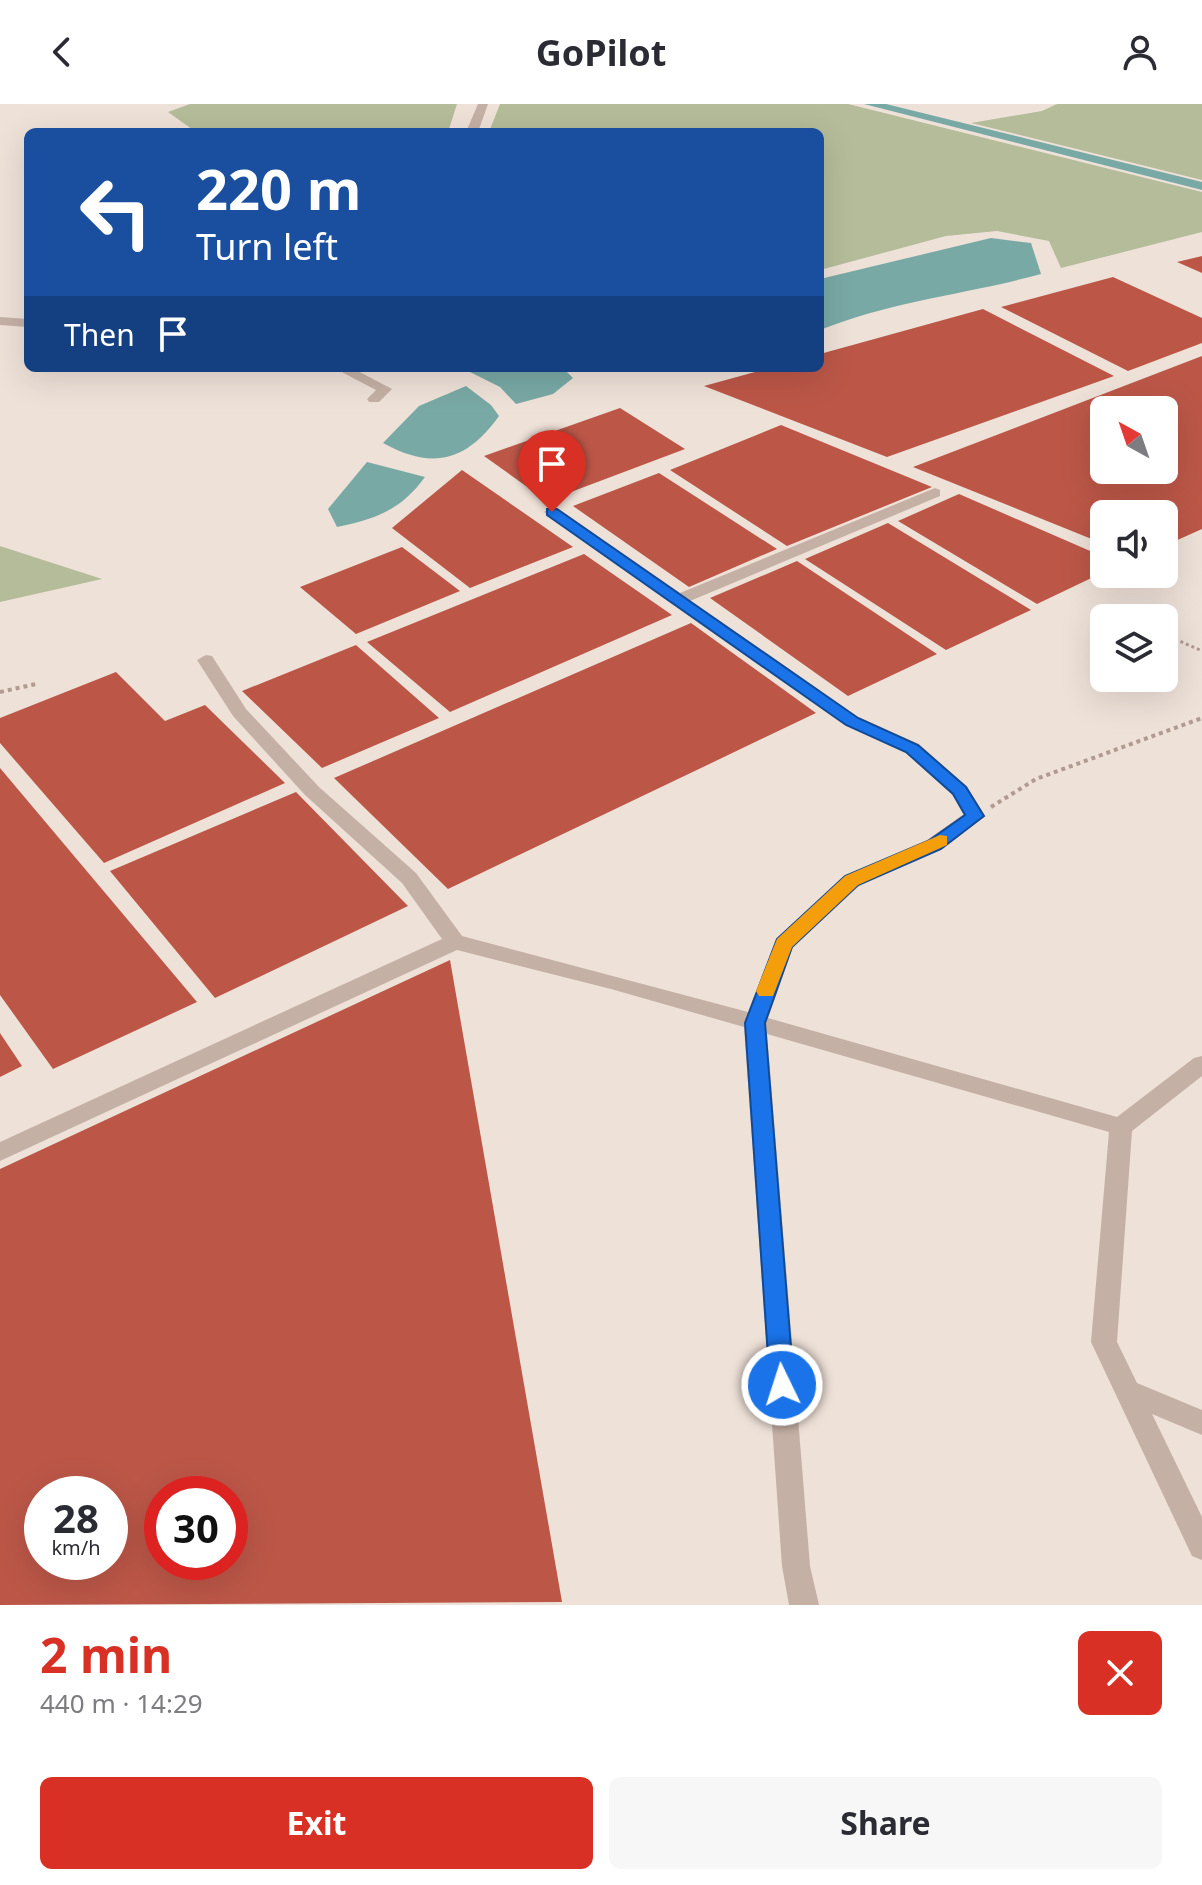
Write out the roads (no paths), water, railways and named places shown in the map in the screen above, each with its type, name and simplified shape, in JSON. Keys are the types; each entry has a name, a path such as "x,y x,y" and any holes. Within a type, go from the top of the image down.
{"street":[{"path":"474,128 483,104"},
{"path":"0,321 24,323"},
{"path":"349,372 385,389 374,399"},
{"path":"680,599 935,493"},
{"path":"552,512 852,721 912,748 960,791 975,816 934,845 852,881 784,944 755,1023 796,1566 804,1605"},
{"path":"206,660 239,712 312,791 409,878 455,942 1121,1127"},
{"path":"0,1152 455,942"},
{"path":"1202,1064 1121,1127 1104,1342 1202,1547"},
{"path":"1128,1391 1202,1423"}],"water":[{"path":"991,238 1031,243 1041,274 874,312 824,329 824,278"},
{"path":"470,372 567,372 573,378 553,394 516,404 500,387"},
{"path":"466,386 491,405 499,416 487,431 461,452 447,457 417,457 383,443 419,406"},
{"path":"367,462 425,477 407,498 387,511 337,527 328,509"}],"waterway":[{"path":"870,104 1202,186"}]}
